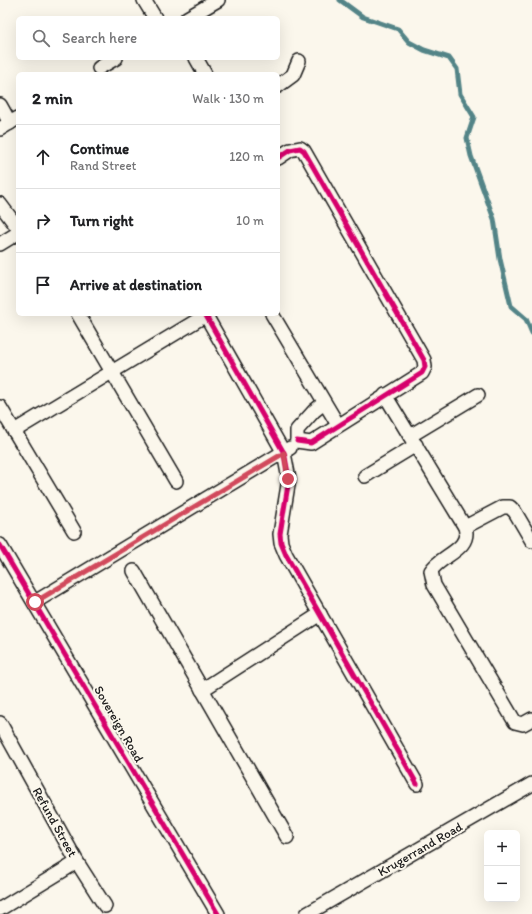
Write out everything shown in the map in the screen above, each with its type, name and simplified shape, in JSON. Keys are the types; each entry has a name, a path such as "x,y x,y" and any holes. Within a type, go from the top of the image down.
{"street":[{"path":"144,0 154,16"},
{"path":"190,16 218,0"},
{"path":"99,68 113,60"},
{"path":"197,60 204,72"},
{"path":"280,85 293,75 299,61"},
{"path":"0,105 9,123"},
{"path":"35,602 284,453 297,442 311,443 338,424 422,372 425,367 424,360 304,151 300,148 290,150 280,157"},
{"path":"0,204 16,225"},
{"path":"0,244 16,234"},
{"path":"79,316 176,482"},
{"path":"14,431 203,316"},
{"path":"207,316 284,453 288,479 280,534 281,543 286,555 417,784"},
{"path":"273,316 338,424"},
{"path":"385,395 465,527 467,534 461,547 437,563 431,571 434,585 515,722 523,724 532,719"},
{"path":"365,476 478,395"},
{"path":"297,442 297,430 314,411 324,403"},
{"path":"0,407 74,531"},
{"path":"465,527 503,507 510,507 515,512 532,541"},
{"name":"Sovereign Road","path":"0,545 218,914"},
{"path":"134,571 287,837"},
{"path":"202,690 320,614"},
{"name":"Refund Street","path":"0,723 5,744 77,862 0,909"},
{"name":"Krugerrand Road","path":"308,914 532,784"},
{"path":"77,862 105,906"}],"waterway":[{"path":"340,0 363,17 398,29 409,42 424,50 449,58 457,69 460,94 474,117 467,138 471,156 494,219 500,259 511,306 526,319 532,333"}],"cycle path":[{"path":"280,157 290,150 300,148 304,151 424,360 425,367 422,373 311,443 297,441"},
{"path":"206,316 284,453 289,479 280,534 281,543 286,555 417,784"},
{"path":"0,545 218,914"}],"route":[{"path":"35,602 284,453 288,479"}]}
